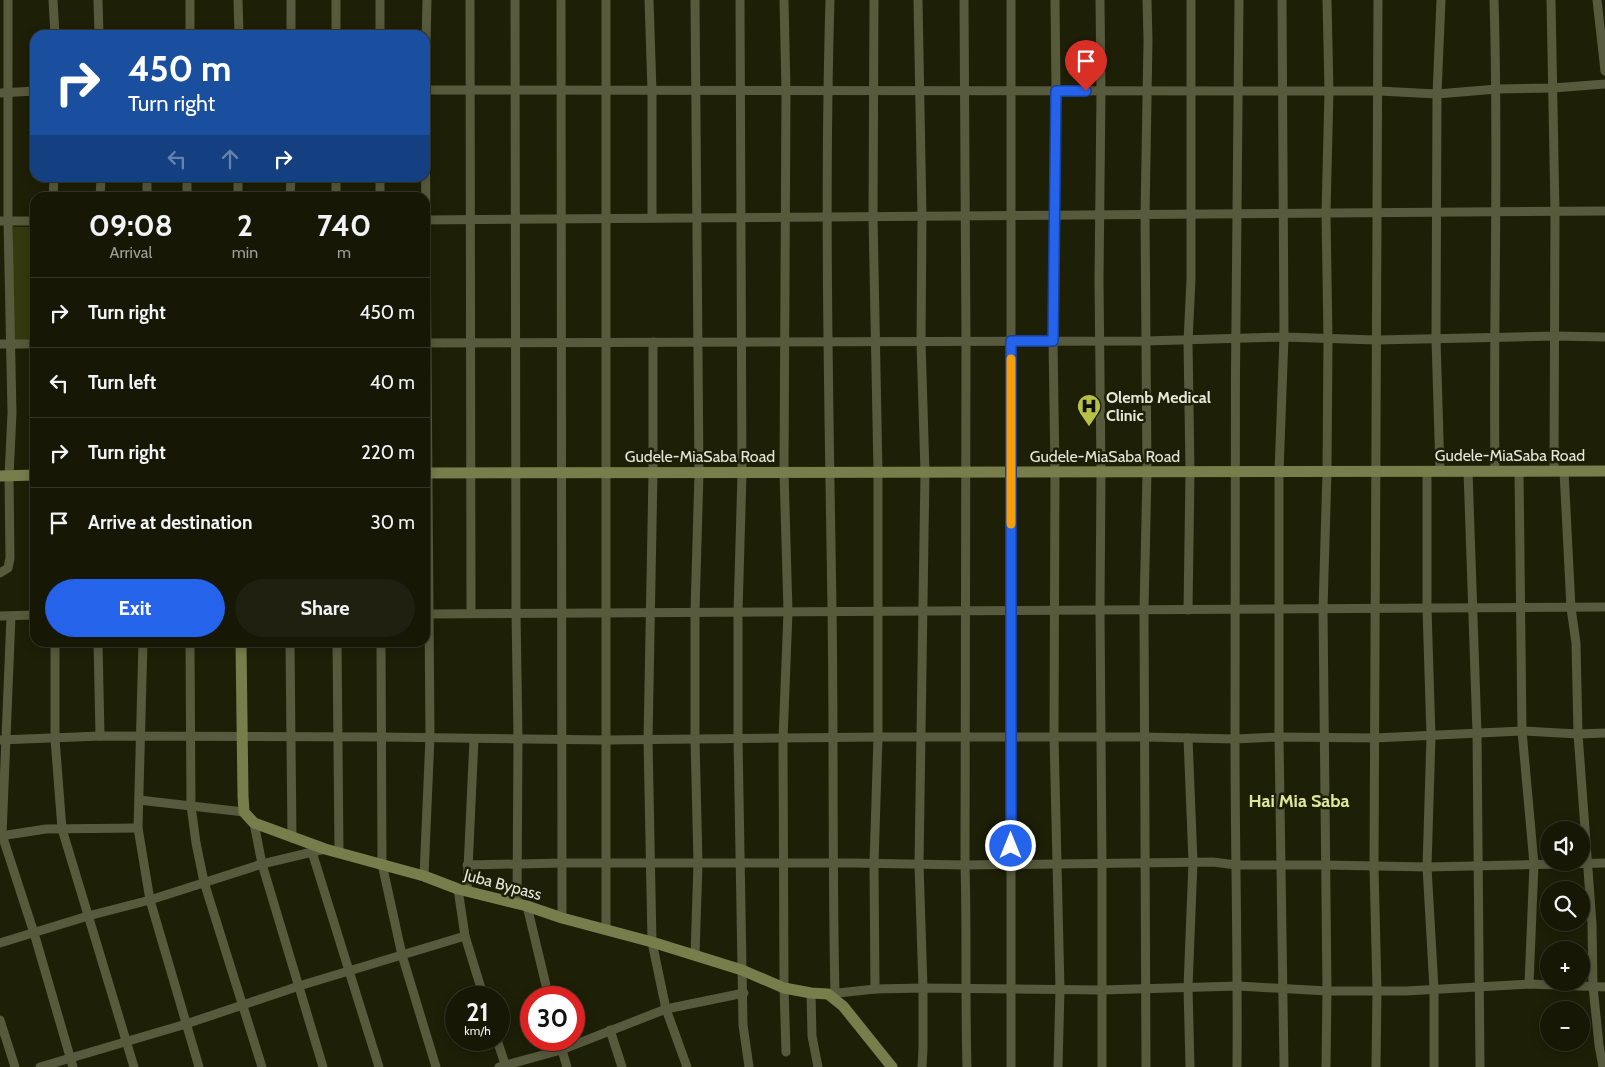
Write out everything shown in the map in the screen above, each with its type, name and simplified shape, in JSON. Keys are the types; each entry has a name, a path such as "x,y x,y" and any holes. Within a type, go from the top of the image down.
{"main road":[{"name":"Gudele-MiaSaba Road","path":"430,473 699,472 742,474 784,472 1605,471"},
{"path":"4,476 30,475"},
{"path":"241,647 244,812"},
{"name":"Juba Bypass","path":"244,812 254,823 338,853 424,876 463,890 652,942 742,970 784,988 831,994"},
{"path":"831,994 843,1006 892,1067"}],"street":[{"path":"0,573 8,568 10,558 4,476 12,413 11,344 4,221 4,93 8,0"},
{"path":"53,0 55,30"},
{"path":"98,0 99,30"},
{"path":"190,0 190,30"},
{"path":"238,0 239,30"},
{"path":"291,0 291,30"},
{"path":"336,0 336,30"},
{"path":"380,0 380,30"},
{"path":"426,30 427,0"},
{"path":"470,0 471,614"},
{"path":"515,0 517,864 522,905 546,986"},
{"path":"561,0 562,918"},
{"path":"606,0 606,930"},
{"path":"649,0 652,90 652,218"},
{"path":"695,0 699,472 695,612 695,739 698,863 696,956"},
{"path":"740,0 742,474 738,612 738,738 742,970 744,1025 749,1067"},
{"path":"784,0 786,91 784,472 788,612 783,739 786,1052"},
{"path":"830,0 826,217 832,612 831,994 875,989 923,988 1145,990 1238,986 1283,989 1377,990 1529,984 1605,987"},
{"path":"874,0 874,342 878,472 878,737 874,864 875,989"},
{"path":"918,0 922,216 921,342 925,472 919,864 924,1049 922,1067"},
{"path":"964,0 966,216 965,865 967,929 965,988 967,1067"},
{"path":"1011,0 1011,1067"},
{"path":"1055,0 1056,91 1053,341 1055,472 1054,737 1060,989 1058,1067"},
{"path":"1100,0 1102,1067"},
{"path":"1146,1067 1144,610 1147,0"},
{"path":"1188,610 1191,0"},
{"path":"1237,1067 1235,338 1238,0"},
{"path":"1282,0 1284,337 1280,472 1279,737 1284,1067"},
{"path":"1326,1067 1327,990 1323,609 1327,472 1328,338 1326,213 1329,91 1328,0"},
{"path":"1376,1067 1377,990 1374,867 1378,0"},
{"path":"1440,471 1436,340 1437,94 1441,0"},
{"path":"1494,0 1496,89 1495,471"},
{"path":"1551,0 1555,212 1554,336 1559,471 1571,608 1576,643 1578,734 1584,821"},
{"path":"1597,0 1605,70"},
{"path":"430,90 1378,91 1437,94 1605,84"},
{"path":"4,93 30,91"},
{"path":"430,220 1605,211"},
{"path":"4,221 30,221"},
{"path":"430,343 1188,341 1284,337 1436,340 1494,337 1605,337"},
{"path":"653,342 648,740 652,942 666,1009 687,1067"},
{"path":"0,344 30,344"},
{"path":"1427,471 1426,609 1431,736 1427,868 1434,989 1434,1067"},
{"path":"1468,471 1477,734 1480,1067"},
{"path":"1520,471 1522,731 1534,864 1529,984"},
{"path":"430,614 516,612 877,612 1011,609 1055,611 1605,607"},
{"path":"0,616 30,615"},
{"path":"11,616 3,740 1,836 34,933 72,1062"},
{"path":"55,647 55,739 62,829 134,1067"},
{"path":"98,647 100,736"},
{"path":"143,647 138,828 150,900 198,1067"},
{"path":"190,647 191,806 204,882 244,1004 262,1067"},
{"path":"290,647 292,838"},
{"path":"337,647 338,853"},
{"path":"381,647 382,864 402,955 436,1067"},
{"path":"424,876 430,737 428,647"},
{"path":"3,740 100,736 430,737 606,740 832,737 1144,737 1235,739 1279,737 1375,738 1522,731 1578,734 1605,733"},
{"path":"1188,738 1193,862 1188,988 1190,1067"},
{"path":"474,739 467,865 463,890 464,936 480,986"},
{"path":"139,800 244,812"},
{"path":"254,823 262,864 323,1067"},
{"path":"1,836 46,829 138,828"},
{"path":"0,943 88,916 150,900 262,864 326,849"},
{"path":"312,852 378,1067"},
{"path":"467,865 784,863 1057,865 1213,862 1236,865 1427,868 1540,864"},
{"path":"1590,863 1605,863"},
{"path":"1588,871 1592,924 1593,987 1603,1067"},
{"path":"40,1067 72,1062 127,1041 464,936"},
{"path":"811,992 812,1036 818,1067"},
{"path":"585,1040 666,1009 744,993"},
{"path":"0,1020 15,1067"},
{"path":"610,1030 622,1067"},
{"path":"500,1051 504,1066 557,1051"},
{"path":"561,1051 567,1067"}],"green space":[{"path":"13,227 30,227 30,342 13,341"}],"slow traffic":[{"path":"1011,359 1011,524"}],"place":[{"name":"Olemb Medical Clinic","path":"1089,427"}],"district":[{"name":"Hai Mia Saba","path":"1299,801"}],"route":[{"path":"1011,846 1011,341 1053,341 1056,91 1086,91"}]}
